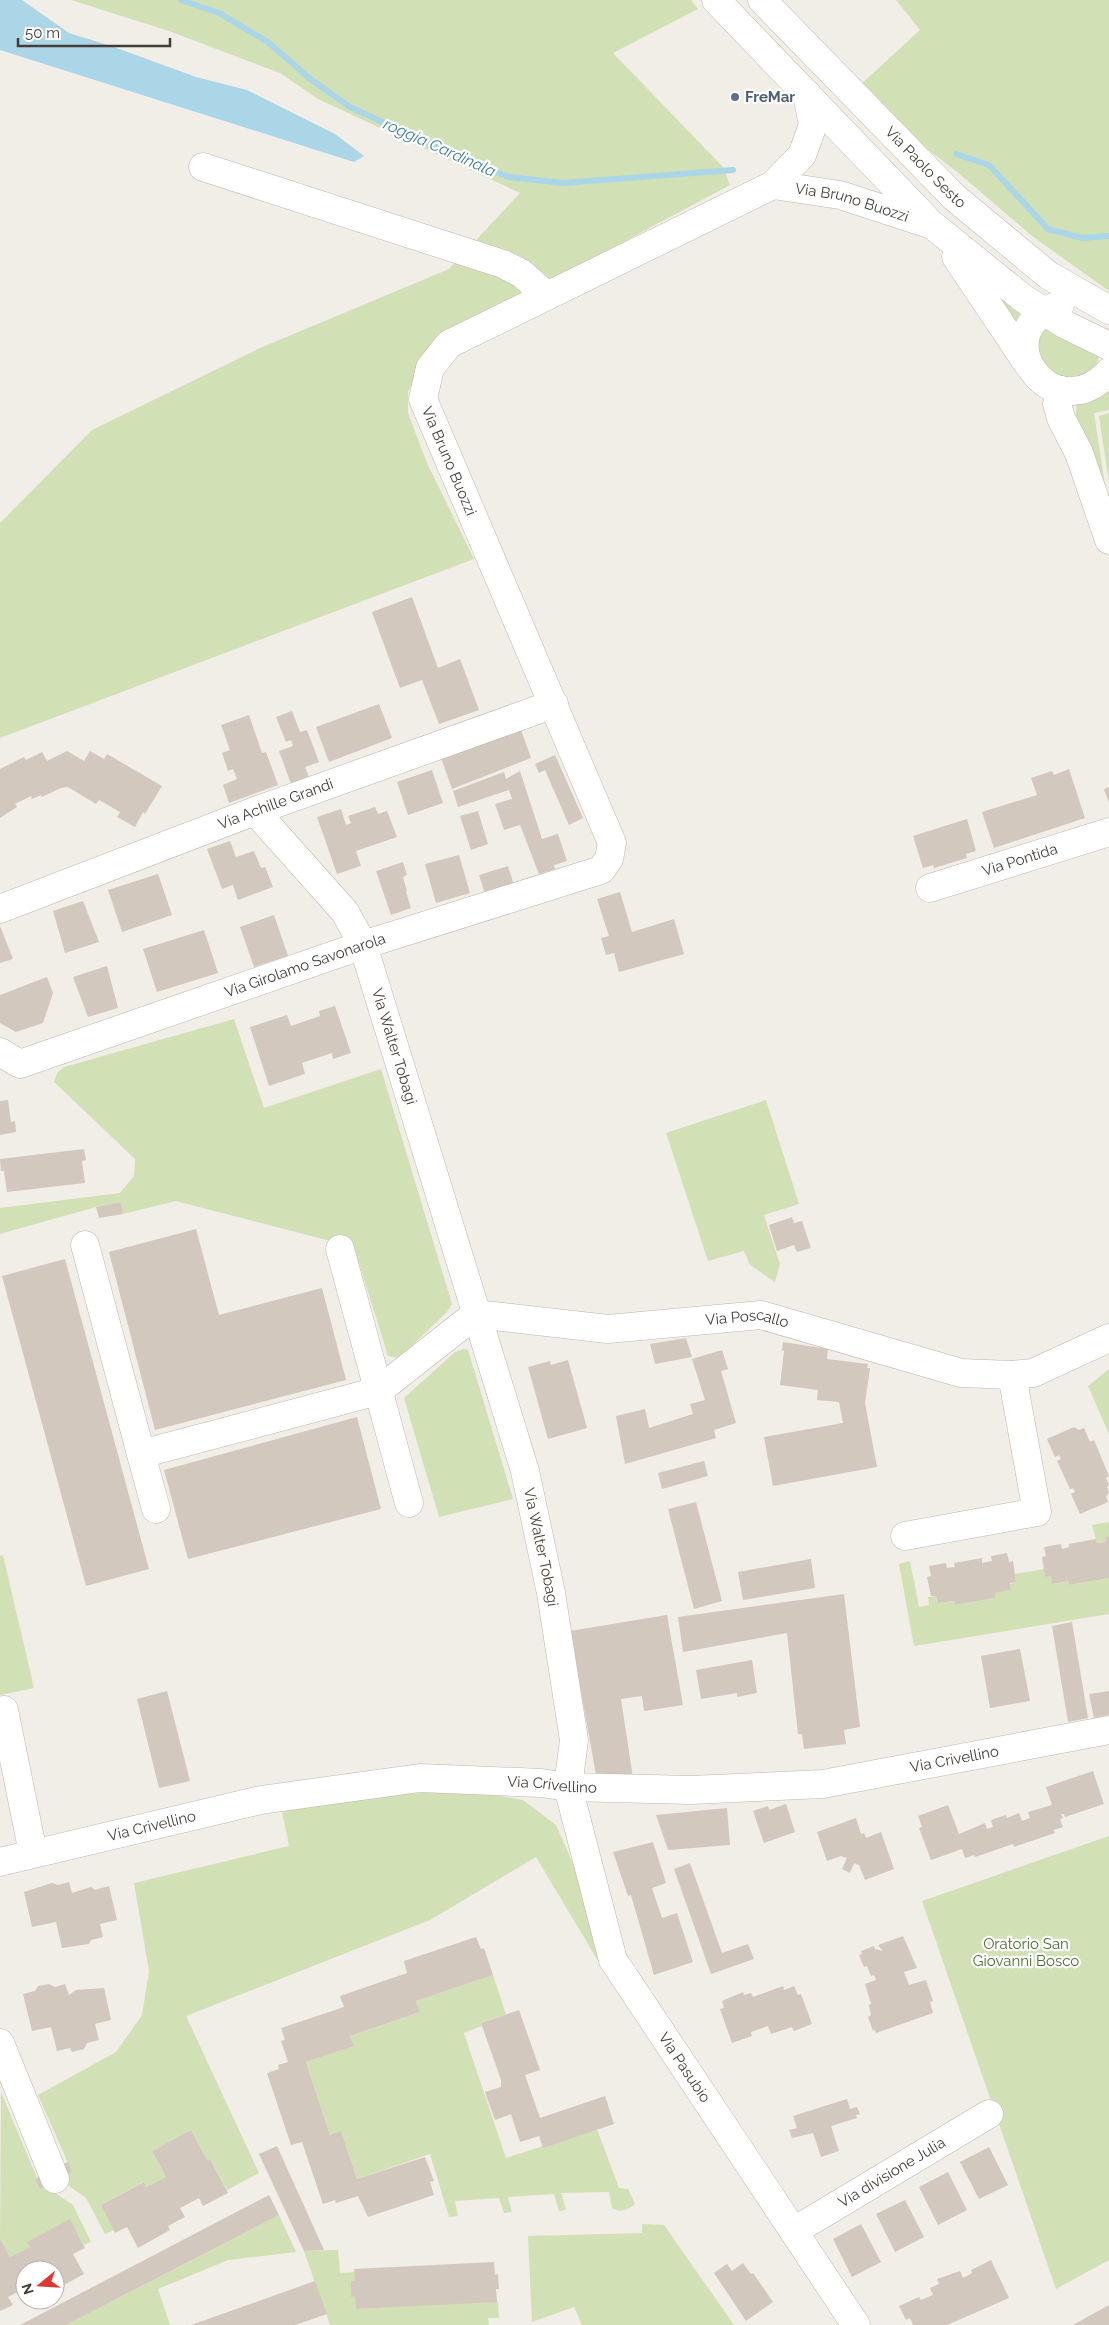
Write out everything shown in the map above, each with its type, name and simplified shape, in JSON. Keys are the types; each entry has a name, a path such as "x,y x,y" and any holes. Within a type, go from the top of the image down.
{"street":[{"path":"716,0 931,224 1001,282 1044,312 1109,346"},
{"name":"Via Paolo Sesto","path":"762,0 954,197 1048,275 1100,306"},
{"name":"Via Bruno Buozzi","path":"609,859 612,843 423,399 430,368 449,344 773,185 802,155 805,148 813,125 807,94"},
{"path":"203,167 503,264 522,273 547,296"},
{"name":"Via Bruno Buozzi","path":"773,185 840,195 931,224"},
{"path":"931,224 979,289 1035,376 1047,386 1061,390 1077,390 1091,385 1109,372"},
{"path":"1027,363 1023,346 1028,331 1035,319 1044,312 1068,302 1100,306"},
{"path":"1061,390 1058,404 1060,418 1079,453 1109,540"},
{"name":"Via Achille Grandi","path":"0,909 255,811 554,704"},
{"name":"Via Walter Tobagi","path":"255,811 345,912 363,945 525,1470 551,1593 574,1740 568,1787"},
{"name":"Via Pontida","path":"930,888 1109,832"},
{"name":"Via Girolamo Savonarola","path":"0,1052 20,1064 363,945 601,870 609,859"},
{"path":"85,1245 156,1509"},
{"path":"340,1249 409,1504"},
{"path":"141,1454 378,1391 476,1314"},
{"name":"Via Poscallo","path":"476,1314 608,1328 762,1315 962,1373 1012,1375 1033,1372 1109,1338"},
{"path":"906,1536 1037,1512 1012,1375"},
{"path":"4,1710 33,1853"},
{"name":"Via Crivellino","path":"0,1862 261,1800 420,1778 542,1783 568,1787 691,1790 823,1784 1109,1730"},
{"name":"Via Pasubio","path":"568,1787 613,1960 856,2325"},
{"path":"3,2061 55,2179"},
{"name":"Via divisione Julia","path":"794,2231 989,2114"}],"green space":[{"path":"71,0 691,0 698,9 613,53 723,167 730,185 451,334 423,360 408,392 408,413 427,463 474,559 0,738 0,523 92,430 260,348 449,269 520,193 318,99 280,73 169,31"},
{"path":"896,0 1109,0 1109,291 1032,236 962,176 903,130 858,87 920,30"},
{"path":"986,285 1025,315 1015,331"},
{"path":"1043,324 1099,356 1094,371 1083,382 1039,372 1036,335"},
{"path":"1109,387 1109,410 1094,413 1109,511 1075,422 1077,404"},
{"path":"1109,413 1109,483 1099,416"},
{"path":"234,1019 264,1108 381,1069 452,1304 447,1312 399,1358 388,1356 354,1247 176,1201 123,1214 121,1202 96,1207 0,1234 0,1208 120,1193 134,1176 135,1159 54,1082 57,1073 64,1067"},
{"path":"766,1100 799,1204 764,1215 780,1264 775,1282 750,1265 744,1251 708,1261 666,1133"},
{"path":"464,1349 468,1350 513,1499 439,1517 404,1398 455,1352"},
{"path":"1109,1369 1109,1434 1088,1386"},
{"path":"1109,1522 1109,1536 1106,1537 1106,1542 1097,1543 1092,1525"},
{"path":"3,1555 34,1688 0,1695 0,1556"},
{"path":"910,1561 919,1607 929,1605 928,1597 936,1596 938,1603 954,1601 955,1605 995,1598 995,1593 1011,1590 1010,1584 1016,1582 1015,1574 1044,1569 1045,1577 1051,1576 1053,1584 1069,1581 1070,1585 1109,1578 1109,1614 914,1646 899,1564"},
{"path":"472,1791 523,1800 556,1825 574,1866 600,1964 536,1857 430,1920 186,2016 259,2173 227,2190 210,2159 207,2160 191,2130 152,2151 166,2177 146,2187 143,2182 101,2205 114,2230 105,2234 86,2198 66,2184 62,2176 72,2172 38,2095 116,2052 142,2015 149,1971 134,1883 289,1846 282,1812 352,1799 400,1794"},
{"name":"Oratorio San Giovanni Bosco","path":"1109,1836 1109,2260 1056,2289 922,1901"},
{"path":"493,1975 506,2014 481,2023 482,2026 464,2033 506,2158 597,2129 619,2188 628,2189 635,2204 630,2208 621,2211 612,2208 609,2192 561,2193 566,2210 559,2211 554,2194 508,2197 512,2212 504,2213 499,2198 455,2201 458,2216 449,2217 430,2154 357,2179 341,2131 330,2135 306,2062 353,2046 350,2036 420,2012 416,2001"},
{"path":"1,2092 37,2178 35,2179 48,2185 52,2191 73,2205 91,2242 84,2245 70,2220 27,2242 30,2247 10,2257 0,2238"},
{"path":"279,2215 296,2252 228,2260 158,2289 170,2325 66,2325"},
{"path":"642,2224 664,2225 734,2325 582,2325 574,2307 532,2322 528,2236 642,2233"},
{"path":"338,2250 340,2273 355,2272 355,2281 351,2282 351,2296 355,2296 356,2309 498,2301 499,2318 488,2318 489,2325 330,2325 304,2251"}],"water":[{"path":"0,0 22,0 69,33 114,47 196,77 247,90 335,134 364,156 354,162 0,50"}],"building":[{"path":"412,597 438,668 460,659 479,710 439,724 422,680 400,688 372,612"},
{"path":"379,704 392,738 329,762 316,727"},
{"path":"292,711 300,732 307,730 319,762 305,767 311,782 293,789 279,751 293,746 291,740 286,742 276,717"},
{"path":"249,715 262,753 266,752 278,785 229,803 223,785 237,779 233,769 228,771 222,753 230,750 221,725"},
{"path":"520,727 531,758 452,789 440,755"},
{"path":"67,751 84,761 90,751 104,759 107,754 162,786 145,814 143,812 135,827 117,817 120,812 99,800 96,804 68,787 61,788 42,797 41,795 32,799 31,796 15,804 17,807 0,818 0,769 24,757 26,760 42,752 47,761"},
{"path":"555,755 583,818 569,825 545,770 539,773 535,764"},
{"path":"1069,769 1085,818 994,848 982,812 1037,795 1031,778 1052,771 1054,775"},
{"path":"432,770 443,803 408,815 397,782"},
{"path":"520,771 542,839 558,834 567,861 554,865 555,869 539,874 520,825 504,830 495,804 512,799 509,790 458,807 453,791 504,772 506,779"},
{"path":"1109,787 1109,803 1104,789"},
{"path":"375,807 378,814 387,811 397,837 356,851 361,866 337,874 317,817 341,809 346,825 351,823 348,816"},
{"path":"478,811 488,844 471,850 460,816"},
{"path":"967,819 976,851 966,854 967,858 934,868 933,865 923,868 913,836"},
{"path":"230,841 236,857 254,851 261,868 265,867 273,887 238,900 233,885 222,889 207,849"},
{"path":"459,855 470,893 436,903 425,864"},
{"path":"403,862 407,875 403,877 411,908 391,915 376,871"},
{"path":"508,866 515,888 486,897 479,875"},
{"path":"158,874 172,915 122,932 108,890"},
{"path":"620,892 632,932 674,919 684,954 619,972 614,953 606,955 601,938 609,936 597,899"},
{"path":"83,901 99,942 65,953 53,911"},
{"path":"274,915 288,956 254,967 240,927"},
{"path":"0,926 13,959 0,963"},
{"path":"204,930 218,973 157,992 143,949"},
{"path":"107,966 118,1008 88,1017 73,977"},
{"path":"47,977 53,993 43,1023 16,1032 0,1023 0,995"},
{"path":"335,1006 351,1053 333,1059 332,1053 302,1063 305,1074 269,1086 250,1027 287,1015 291,1026 320,1016 319,1011"},
{"path":"8,1100 11,1122 15,1121 16,1132 0,1135 0,1101"},
{"path":"84,1149 86,1160 82,1161 85,1183 7,1192 4,1171 1,1171 0,1159"},
{"path":"121,1202 123,1214 99,1218 96,1207"},
{"path":"792,1217 794,1223 802,1221 811,1248 797,1252 794,1245 777,1251 769,1225"},
{"path":"196,1229 219,1315 322,1288 346,1380 155,1430 109,1252"},
{"path":"65,1259 149,1569 86,1586 2,1276"},
{"path":"686,1338 692,1357 655,1364 650,1344"},
{"path":"783,1342 828,1349 827,1359 868,1364 867,1368 870,1368 865,1403 877,1467 773,1486 764,1437 843,1423 839,1402 817,1400 818,1390 780,1385 784,1351 782,1350"},
{"path":"722,1350 728,1369 721,1371 736,1423 714,1430 716,1438 625,1464 616,1416 645,1409 649,1428 693,1414 690,1404 705,1400 692,1359"},
{"path":"568,1360 587,1428 548,1439 528,1367 550,1361 551,1365"},
{"path":"357,1417 381,1509 188,1559 164,1470"},
{"path":"1074,1427 1079,1430 1084,1428 1090,1442 1094,1440 1109,1476 1106,1478 1109,1485 1107,1487 1109,1493 1106,1496 1108,1502 1080,1514 1071,1494 1075,1492 1073,1488 1070,1489 1057,1461 1061,1459 1059,1455 1055,1457 1047,1439"},
{"path":"704,1461 708,1476 662,1489 658,1473"},
{"path":"696,1502 722,1601 694,1609 668,1509"},
{"path":"1109,1536 1109,1578 1069,1585 1069,1581 1052,1584 1051,1576 1045,1577 1042,1557 1046,1556 1044,1547 1061,1544 1062,1549 1069,1547 1069,1544 1096,1539 1097,1543 1106,1542 1106,1537"},
{"path":"1007,1553 1009,1562 1013,1561 1016,1582 1010,1583 1011,1590 995,1593 995,1598 955,1605 954,1601 938,1603 936,1596 931,1596 927,1577 931,1576 929,1566 946,1563 947,1568 955,1567 954,1563 982,1558 982,1563 992,1561 991,1556"},
{"path":"811,1559 815,1588 743,1600 738,1572"},
{"path":"844,1594 860,1727 844,1730 846,1744 804,1749 802,1734 798,1734 787,1633 683,1652 678,1617"},
{"path":"667,1615 683,1705 644,1711 642,1696 621,1699 633,1778 597,1780 570,1631"},
{"path":"1072,1622 1088,1718 1068,1722 1052,1626"},
{"path":"1020,1649 1030,1701 990,1708 981,1656"},
{"path":"752,1660 757,1693 737,1697 737,1693 701,1699 696,1670"},
{"path":"167,1691 190,1781 159,1788 137,1699"},
{"path":"1109,1691 1109,1715 1094,1718 1089,1694"},
{"path":"1093,1771 1104,1804 1065,1817 1064,1814 1061,1814 1063,1818 1060,1819 1063,1827 1053,1830 1055,1833 1014,1847 1013,1844 975,1857 974,1855 965,1858 962,1849 931,1860 919,1828 922,1827 918,1816 948,1805 959,1834 985,1823 987,1829 993,1827 991,1820 1006,1815 1007,1818 1019,1813 1022,1821 1030,1818 1028,1812 1052,1805 1046,1787"},
{"path":"786,1804 795,1832 764,1843 753,1811 768,1806 769,1810"},
{"path":"727,1808 730,1845 668,1850 656,1815"},
{"path":"856,1818 861,1834 864,1833 866,1838 881,1832 894,1869 865,1880 859,1865 854,1863 850,1873 842,1869 847,1858 841,1856 827,1861 817,1832"},
{"path":"653,1842 666,1883 652,1888 662,1918 677,1913 693,1962 654,1975 631,1895 628,1896 613,1852"},
{"path":"690,1863 722,1953 748,1944 754,1959 711,1974 674,1869"},
{"path":"69,1882 72,1893 91,1887 95,1890 109,1886 117,1920 100,1924 103,1937 91,1940 89,1944 62,1948 56,1922 32,1927 24,1892 52,1883 58,1885"},
{"path":"903,1936 917,1968 904,1972 909,1985 926,1980 933,2001 930,2002 933,2013 876,2033 875,2030 873,2031 868,2017 871,2015 869,2005 871,2004 865,1984 876,1980 874,1975 871,1976 867,1966 864,1967 859,1955 862,1954 861,1951 874,1946 875,1949 883,1951 878,1945"},
{"path":"476,1937 481,1949 484,1948 493,1975 416,2001 420,2012 350,2036 354,2046 306,2062 330,2135 341,2131 357,2179 425,2157 434,2181 430,2182 434,2195 368,2217 358,2196 336,2203 335,2200 323,2204 302,2142 291,2145 267,2073 279,2069 278,2065 288,2062 281,2041 285,2040 281,2028 344,2007 340,1996 407,1973 404,1961"},
{"path":"49,1984 55,1987 65,1984 69,1995 76,1990 104,1988 111,2020 95,2024 99,2040 87,2043 84,2049 72,2052 70,2048 57,2051 51,2027 32,2031 23,1994 35,1991 38,1986"},
{"path":"783,1986 784,1990 794,1986 798,1995 801,1994 812,2024 794,2031 792,2027 771,2034 768,2026 751,2032 752,2036 732,2043 720,2009 724,2008 722,2001 743,1992 744,1995 751,1993 753,1997"},
{"path":"519,2010 540,2070 525,2075 540,2118 605,2096 614,2124 543,2148 539,2136 520,2142 511,2114 495,2120 485,2092 501,2087 501,2080 481,2023"},
{"path":"847,2099 850,2109 857,2107 860,2114 856,2115 857,2118 831,2126 839,2151 821,2157 813,2133 792,2138 789,2130 797,2128 793,2116"},
{"path":"191,2130 207,2160 210,2159 228,2193 203,2206 199,2198 180,2208 185,2217 168,2226 170,2230 138,2248 127,2227 115,2233 101,2205 144,2182 146,2187 166,2177 152,2151"},
{"path":"277,2146 324,2250 304,2251 259,2154"},
{"path":"989,2147 1008,2185 979,2199 960,2162"},
{"path":"68,2162 72,2172 64,2176 60,2166"},
{"path":"948,2172 967,2210 938,2225 919,2187"},
{"path":"42,2176 47,2185 40,2189 35,2179"},
{"path":"269,2195 279,2215 66,2325 20,2325 49,2310 65,2310 65,2302"},
{"path":"905,2200 924,2237 895,2252 876,2214"},
{"path":"70,2219 85,2248 73,2254 84,2274 65,2284 65,2260 15,2260 15,2293 8,2297 13,2305 0,2311 0,2238 10,2257 30,2247 27,2242"},
{"path":"861,2224 881,2262 852,2277 833,2239"},
{"path":"991,2260 1009,2298 947,2325 913,2325 910,2318 906,2320 899,2306 919,2297 921,2300 933,2295 930,2288 939,2284 937,2279 960,2271 963,2278 972,2273 971,2270"},
{"path":"494,2262 495,2275 498,2274 499,2289 496,2289 497,2302 356,2309 355,2296 351,2297 351,2281 355,2281 354,2269"},
{"path":"743,2263 751,2274 753,2273 773,2302 746,2321 714,2273 727,2264 732,2271"},
{"path":"315,2281 327,2314 295,2325 191,2325"},
{"path":"1109,2305 1109,2325 1073,2325"}],"waterway":[{"name":"roggia Cardinala","path":"181,0 219,13 268,42 309,78 350,107 460,158 509,177 563,183 733,170"},
{"name":"roggia Cardinala","path":"956,154 989,165 1048,229 1082,238 1109,236"}],"place":[{"name":"FreMar","path":"735,97"}]}
